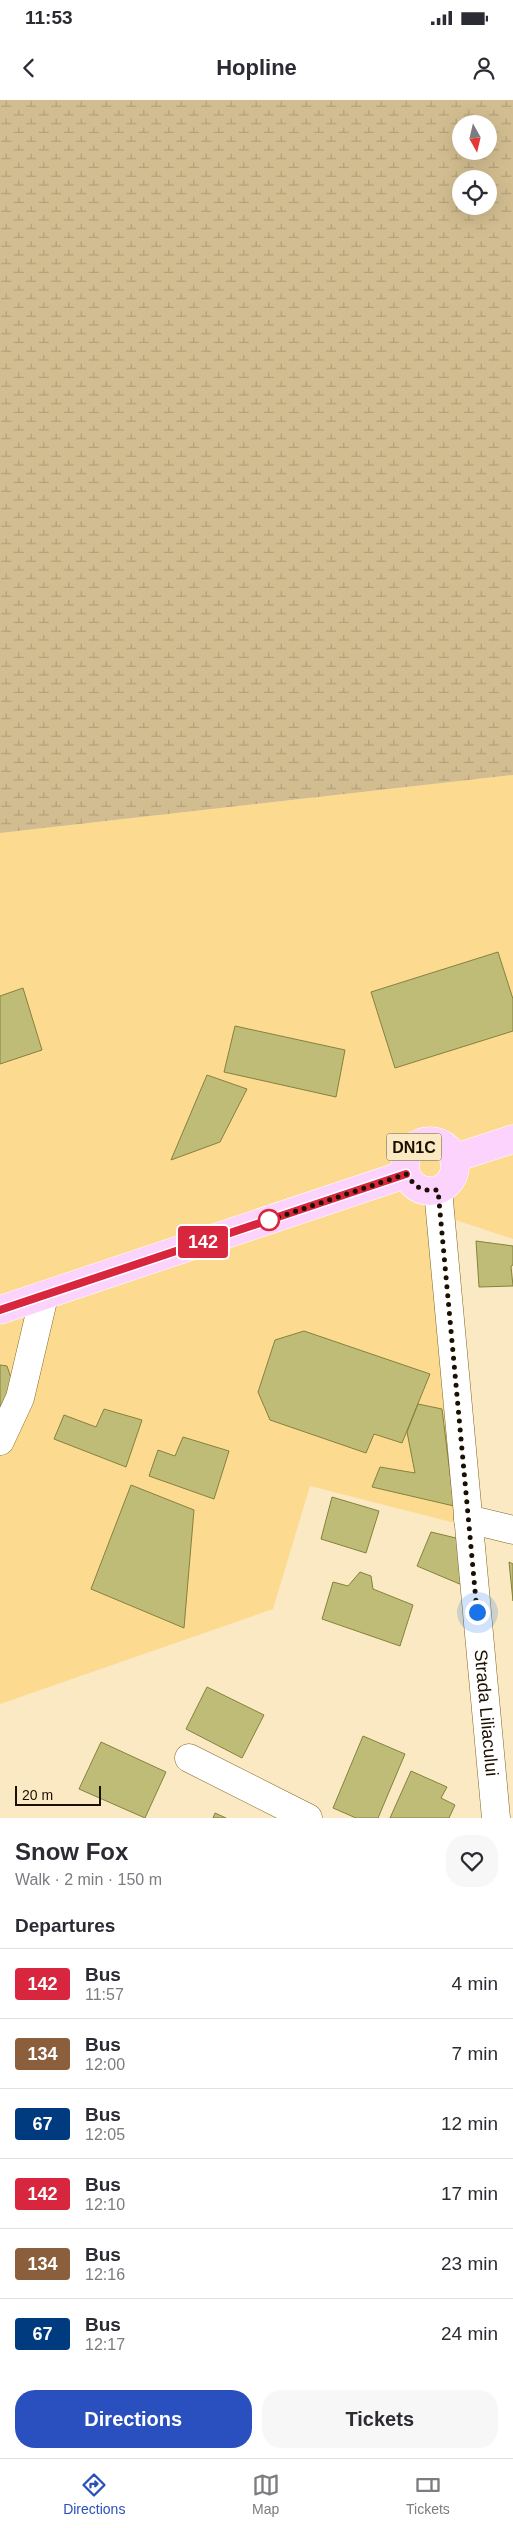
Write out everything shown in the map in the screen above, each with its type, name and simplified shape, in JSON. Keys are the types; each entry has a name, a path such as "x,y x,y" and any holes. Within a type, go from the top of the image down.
{"main road":[{"name":"DN1C","path":"454,1158 513,1140"},
{"name":"DN1C","path":"436,1141 447,1147 454,1158 455,1173 447,1185 438,1190 426,1191 416,1188 406,1174 405,1161 411,1149 422,1142 436,1141"},
{"name":"DN1C","path":"0,1310 406,1174"}],"street":[{"name":"Strada Liliacului","path":"438,1190 496,1818"},
{"path":"0,1441 20,1398 44,1296"},
{"path":"468,1519 513,1530"},
{"path":"189,1758 308,1818"}],"shaded area":[{"path":"513,775 513,1239 429,1211 459,1524 310,1486 273,1609 0,1704 0,833"}],"green space":[{"path":"0,100 513,100 513,775 0,833"}],"building":[{"path":"498,952 513,999 513,1031 395,1068 371,992"},
{"path":"23,988 42,1050 0,1064 0,996"},
{"path":"235,1026 345,1050 336,1097 224,1072"},
{"path":"207,1075 247,1089 220,1142 171,1160"},
{"path":"476,1241 513,1246 513,1265 511,1266 513,1286 479,1287"},
{"path":"304,1331 430,1374 402,1443 374,1434 366,1453 270,1420 258,1392 275,1340"},
{"path":"0,1365 7,1366 14,1387 6,1406 0,1407"},
{"path":"418,1404 442,1409 454,1506 372,1487 380,1467 415,1473 407,1432"},
{"path":"104,1409 142,1420 126,1467 54,1439 64,1415 96,1427"},
{"path":"183,1437 229,1451 214,1499 149,1476 158,1450 175,1456"},
{"path":"131,1485 194,1510 184,1628 91,1589"},
{"path":"332,1497 379,1511 366,1553 321,1539"},
{"path":"431,1532 460,1539 462,1585 417,1566"},
{"path":"509,1562 513,1564 513,1601"},
{"path":"360,1572 371,1576 373,1589 413,1605 400,1646 322,1619 333,1582 348,1586"},
{"path":"207,1687 264,1715 242,1758 186,1729"},
{"path":"363,1736 405,1754 378,1818 356,1818 333,1808"},
{"path":"101,1742 166,1772 145,1818 79,1789"},
{"path":"411,1771 447,1787 441,1798 455,1805 449,1818 390,1818"},
{"path":"215,1813 226,1818 213,1818"}],"bus line":[{"name":"142","path":"0,1310 406,1174"}],"route":[{"path":"269,1220 261,1223 406,1174 416,1188 426,1191 438,1190 477,1612"}]}
